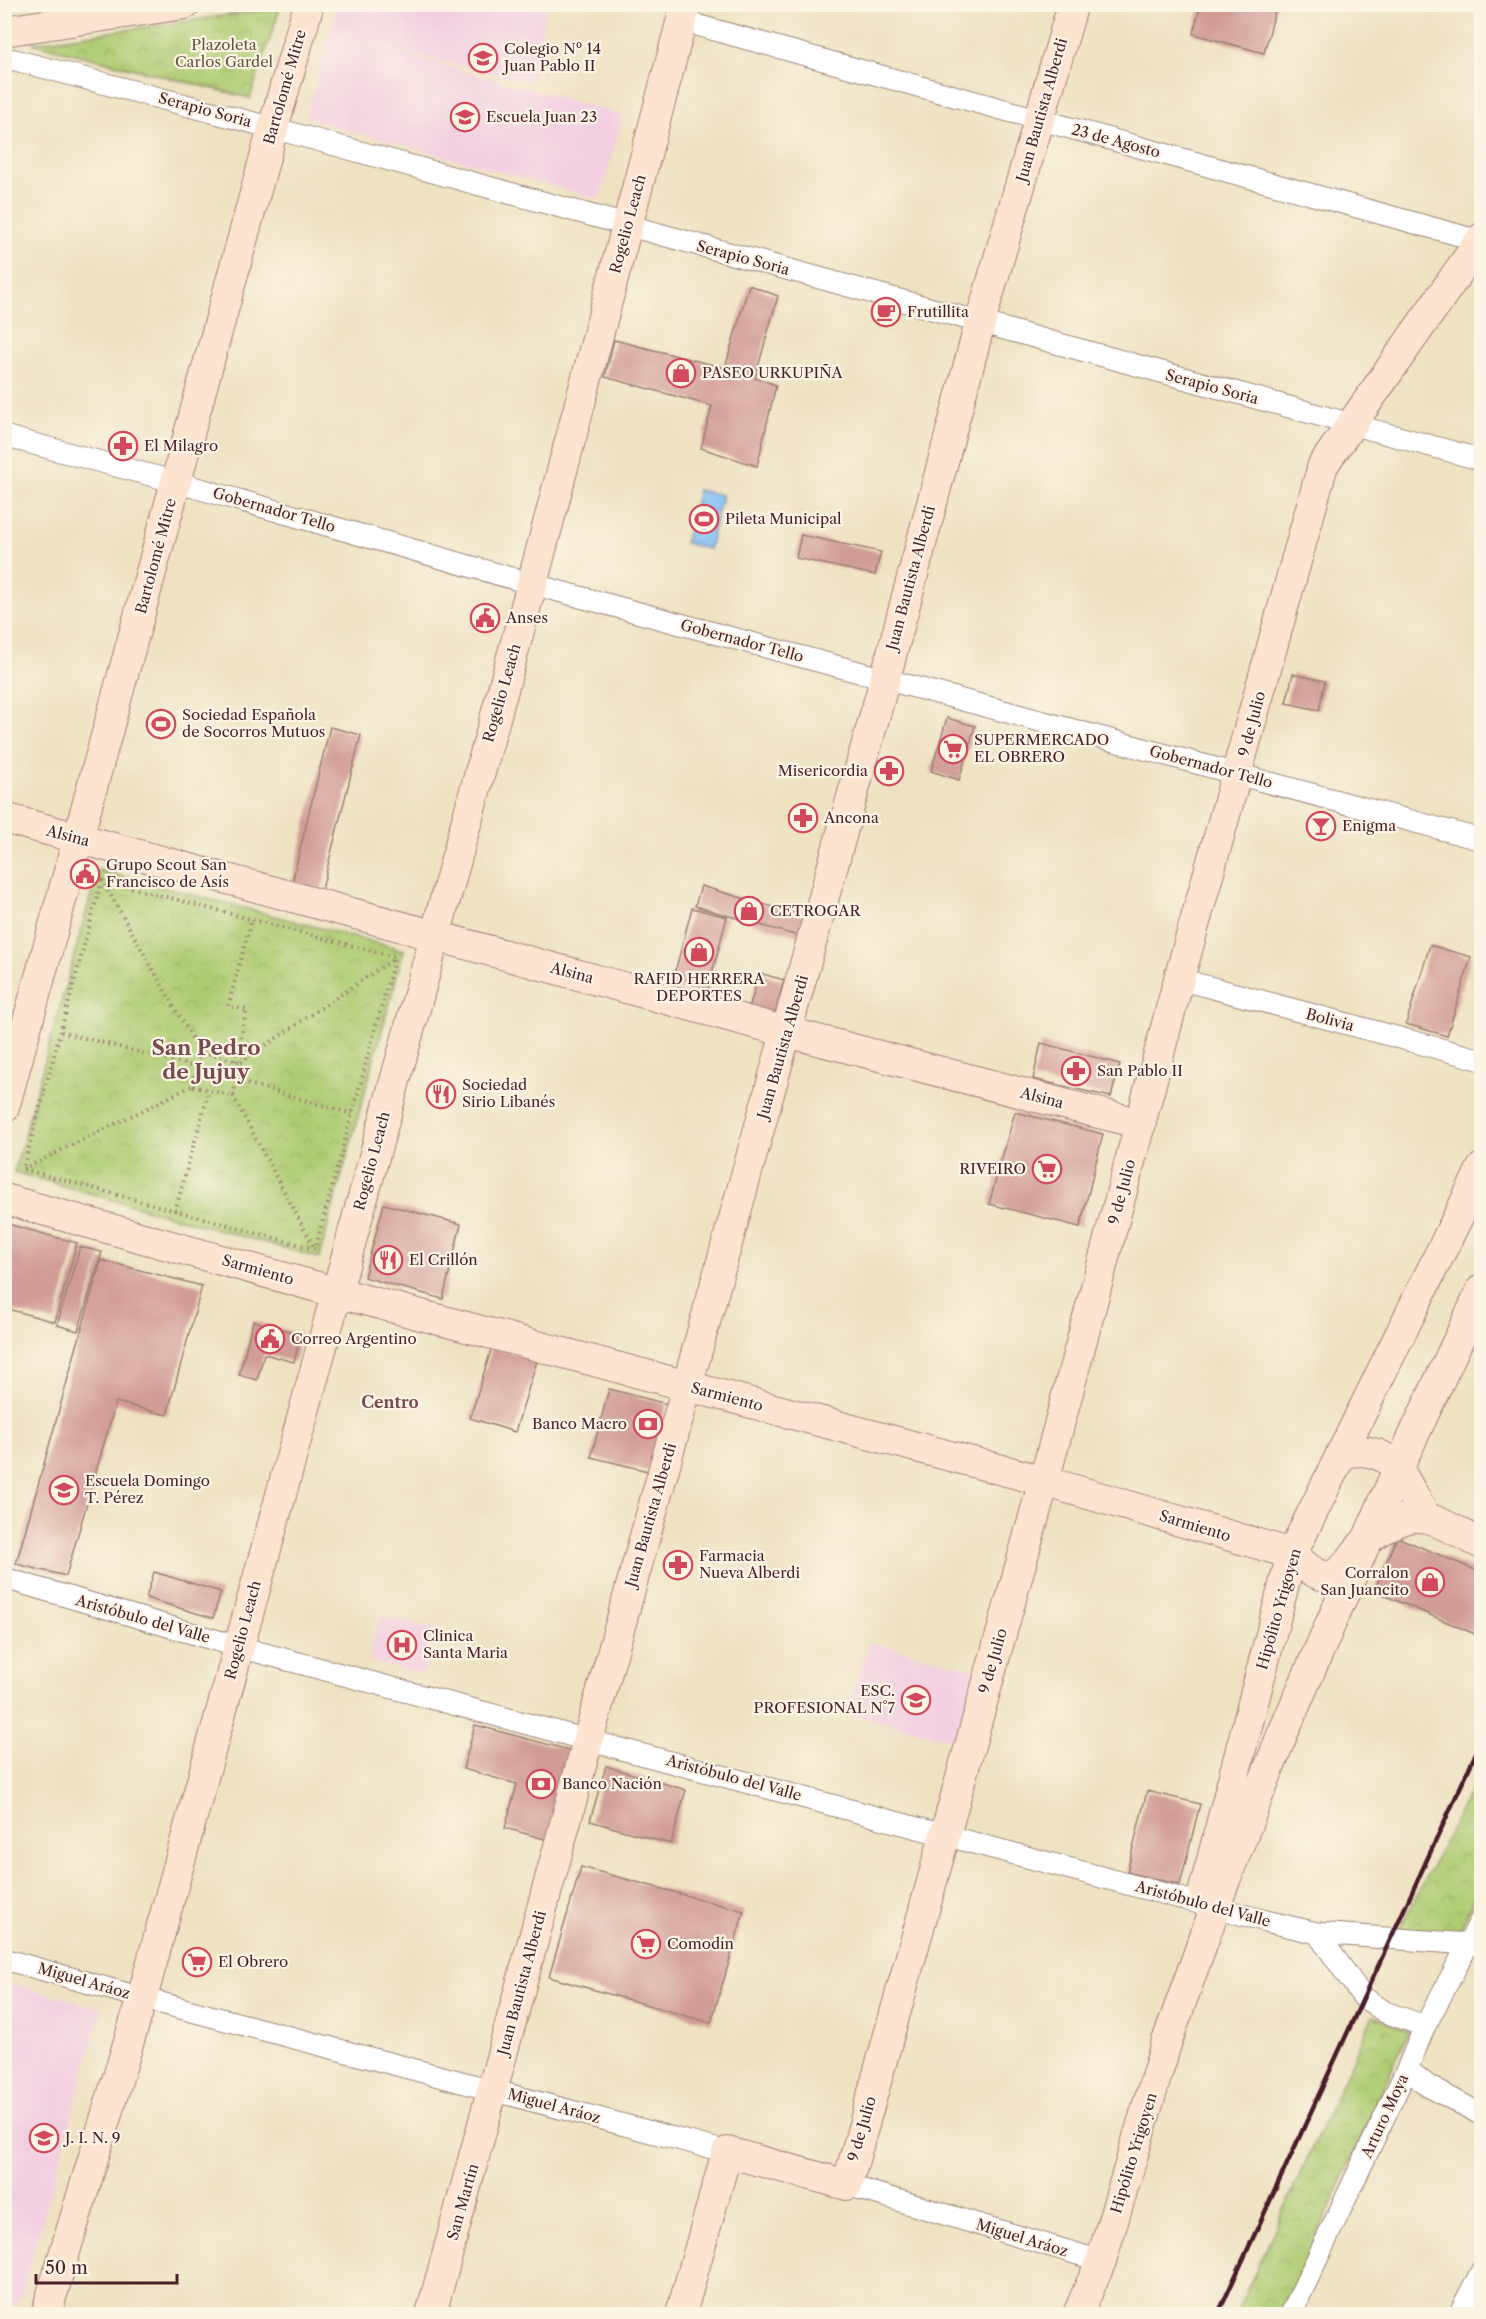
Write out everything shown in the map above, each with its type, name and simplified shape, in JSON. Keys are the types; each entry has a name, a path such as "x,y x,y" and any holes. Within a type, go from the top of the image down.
{"street":[{"path":"4,32 185,4"},
{"name":"Bartolomé Mitre","path":"4,1108 309,4"},
{"name":"Juan Bautista Alberdi","path":"494,2090 588,1740 885,680 980,323 1073,4"},
{"name":"23 de Agosto","path":"684,13 1039,120 1481,240"},
{"name":"Rogelio Leach","path":"46,2314 142,1998 532,584 684,13"},
{"name":"Serapio Soria","path":"4,59 273,128 1482,460"},
{"name":"9 de Julio","path":"847,2185 1044,1481 1179,979 1323,465 1481,240"},
{"name":"Gobernador Tello","path":"4,436 176,482 532,584 1482,840"},
{"name":"Alsina","path":"4,818 787,1032 1141,1124"},
{"name":"Bolivia","path":"1179,979 1482,1060"},
{"name":"Hipólito Yrigoyen","path":"1078,2314 1101,2261 1208,1906 1292,1554 1482,1168"},
{"name":"Sarmiento","path":"4,1199 335,1292 1044,1481 1292,1554 1316,1573 1327,1576 1337,1574 1365,1543 1388,1526 1405,1518 1426,1518"},
{"name":"Hipólito Yrigoyen","path":"1208,1906 1365,1543 1482,1288"},
{"path":"1341,1454 1353,1451 1370,1452 1387,1457 1398,1469 1426,1518 1482,1544"},
{"name":"Aristóbulo del Valle","path":"4,1578 239,1647 1208,1906 1317,1933 1475,1944"},
{"name":"Arturo Moya","path":"1291,2314 1407,2069 1425,2026 1475,1944 1482,1918"},
{"path":"1317,1933 1364,1997 1385,2012 1425,2026"},
{"name":"Miguel Aráoz","path":"4,1959 142,1998 847,2185 1101,2261"},
{"path":"1407,2069 1428,2086 1482,2115"},
{"name":"San Martín","path":"431,2314 494,2090"},
{"path":"681,2314 727,2152"},
{"path":"1460,2314 1482,2270"}],"path":[{"path":"102,880 395,957"},
{"path":"23,1169 102,880"},
{"path":"102,880 200,1052 192,1086"},
{"path":"235,1060 247,1010 228,1006 252,919"},
{"path":"315,1249 233,1096 236,1080 241,1062 395,957"},
{"path":"315,1249 395,957"},
{"path":"60,1032 196,1067"},
{"path":"200,1052 241,1062"},
{"path":"236,1080 352,1114"},
{"path":"23,1169 192,1086 233,1096"},
{"path":"175,1211 209,1091"},
{"path":"23,1169 315,1249"}],"shaded area":[{"name":"Escuela Juan 23","path":"337,5 547,5 531,82 351,40 623,115 600,199 306,118"},
{"name":"Clinica Santa Maria","path":"380,1616 435,1629 424,1674 369,1661"},
{"path":"869,1642 980,1671 960,1741 847,1713"},
{"path":"4,1982 102,2009 19,2304 4,2300"}],"green space":[{"name":"Plazoleta Carlos Gardel","path":"280,8 250,98 32,43"},
{"path":"98,870 404,950 319,1258 14,1172"},
{"path":"1481,1770 1481,1885 1457,1936 1399,1930"},
{"path":"1373,2016 1409,2031 1282,2314 1236,2314"}],"water":[{"name":"Pileta Municipal","path":"698,490 722,495 709,549 685,543"}],"building":[{"path":"1201,4 1277,4 1264,53 1193,34"},
{"name":"PASEO URKUPIÑA","path":"749,285 778,296 755,378 776,385 757,466 701,448 712,406 605,377 614,340 725,368"},
{"path":"801,535 881,552 875,575 796,558"},
{"path":"1293,674 1325,681 1319,710 1286,703"},
{"name":"SUPERMERCADO EL OBRERO","path":"947,718 975,726 959,780 931,771"},
{"path":"330,727 361,735 322,889 292,882"},
{"name":"CETROGAR","path":"701,886 804,916 798,936 695,906"},
{"name":"RAFID HERRERA DEPORTES","path":"692,908 727,917 706,996 671,987"},
{"path":"1430,945 1471,957 1447,1036 1406,1024"},
{"path":"759,973 784,980 775,1015 749,1009"},
{"name":"San Pablo II","path":"1041,1043 1120,1064 1111,1097 1033,1079"},
{"name":"RIVEIRO","path":"1015,1112 1103,1134 1080,1227 989,1204"},
{"path":"384,1204 461,1224 443,1299 364,1277"},
{"path":"4,1223 77,1243 55,1322 4,1308"},
{"path":"80,1247 102,1252 78,1331 57,1325"},
{"name":"Escuela Domingo T. Pérez","path":"101,1260 202,1286 167,1415 116,1402 66,1576 16,1564"},
{"path":"253,1321 301,1334 294,1362 264,1354 257,1380 239,1375"},
{"path":"492,1347 537,1361 515,1432 470,1418"},
{"path":"609,1389 667,1404 648,1471 591,1457"},
{"name":"Corralon San Juancito","path":"1397,1537 1482,1573 1482,1637 1374,1591"},
{"path":"154,1572 221,1592 213,1618 146,1598"},
{"path":"475,1725 573,1751 548,1840 505,1828 517,1784 463,1769"},
{"path":"606,1766 686,1790 671,1844 590,1821"},
{"path":"1147,1791 1200,1804 1180,1885 1127,1872"},
{"name":"Comodín","path":"581,1867 744,1911 711,2023 549,1977"}],"railway":[{"path":"1218,2314 1482,1740"}],"place":[{"name":"Colegio Nº 14 Juan Pablo II","path":"483,58"},
{"name":"Escuela Juan 23","path":"465,117"},
{"name":"Frutillita","path":"886,312"},
{"name":"PASEO URKUPIÑA","path":"681,373"},
{"name":"El Milagro","path":"123,446"},
{"name":"Pileta Municipal","path":"704,519"},
{"name":"Anses","path":"485,618"},
{"name":"Sociedad Española de Socorros Mutuos","path":"161,724"},
{"name":"SUPERMERCADO EL OBRERO","path":"953,749"},
{"name":"Misericordia","path":"889,771"},
{"name":"Ancona","path":"803,818"},
{"name":"Enigma","path":"1321,826"},
{"name":"Grupo Scout San Francisco de Asís","path":"85,874"},
{"name":"CETROGAR","path":"749,911"},
{"name":"RAFID HERRERA DEPORTES","path":"699,952"},
{"name":"San Pablo II","path":"1076,1071"},
{"name":"Sociedad Sirio Libanés","path":"441,1094"},
{"name":"RIVEIRO","path":"1047,1169"},
{"name":"El Crillón","path":"388,1260"},
{"name":"Correo Argentino","path":"270,1339"},
{"name":"Banco Macro","path":"648,1424"},
{"name":"Escuela Domingo T. Pérez","path":"64,1490"},
{"name":"Farmacia Nueva Alberdi","path":"678,1565"},
{"name":"Corralon San Juancito","path":"1430,1582"},
{"name":"Clinica Santa Maria","path":"402,1645"},
{"name":"ESC. PROFESIONAL N°7","path":"916,1700"},
{"name":"Banco Nación","path":"541,1784"},
{"name":"Comodín","path":"646,1944"},
{"name":"El Obrero","path":"197,1962"},
{"name":"J. I. N. 9","path":"44,2138"}],"district":[{"name":"San Pedro de Jujuy","path":"206,1060"},
{"name":"Centro","path":"390,1402"}]}
